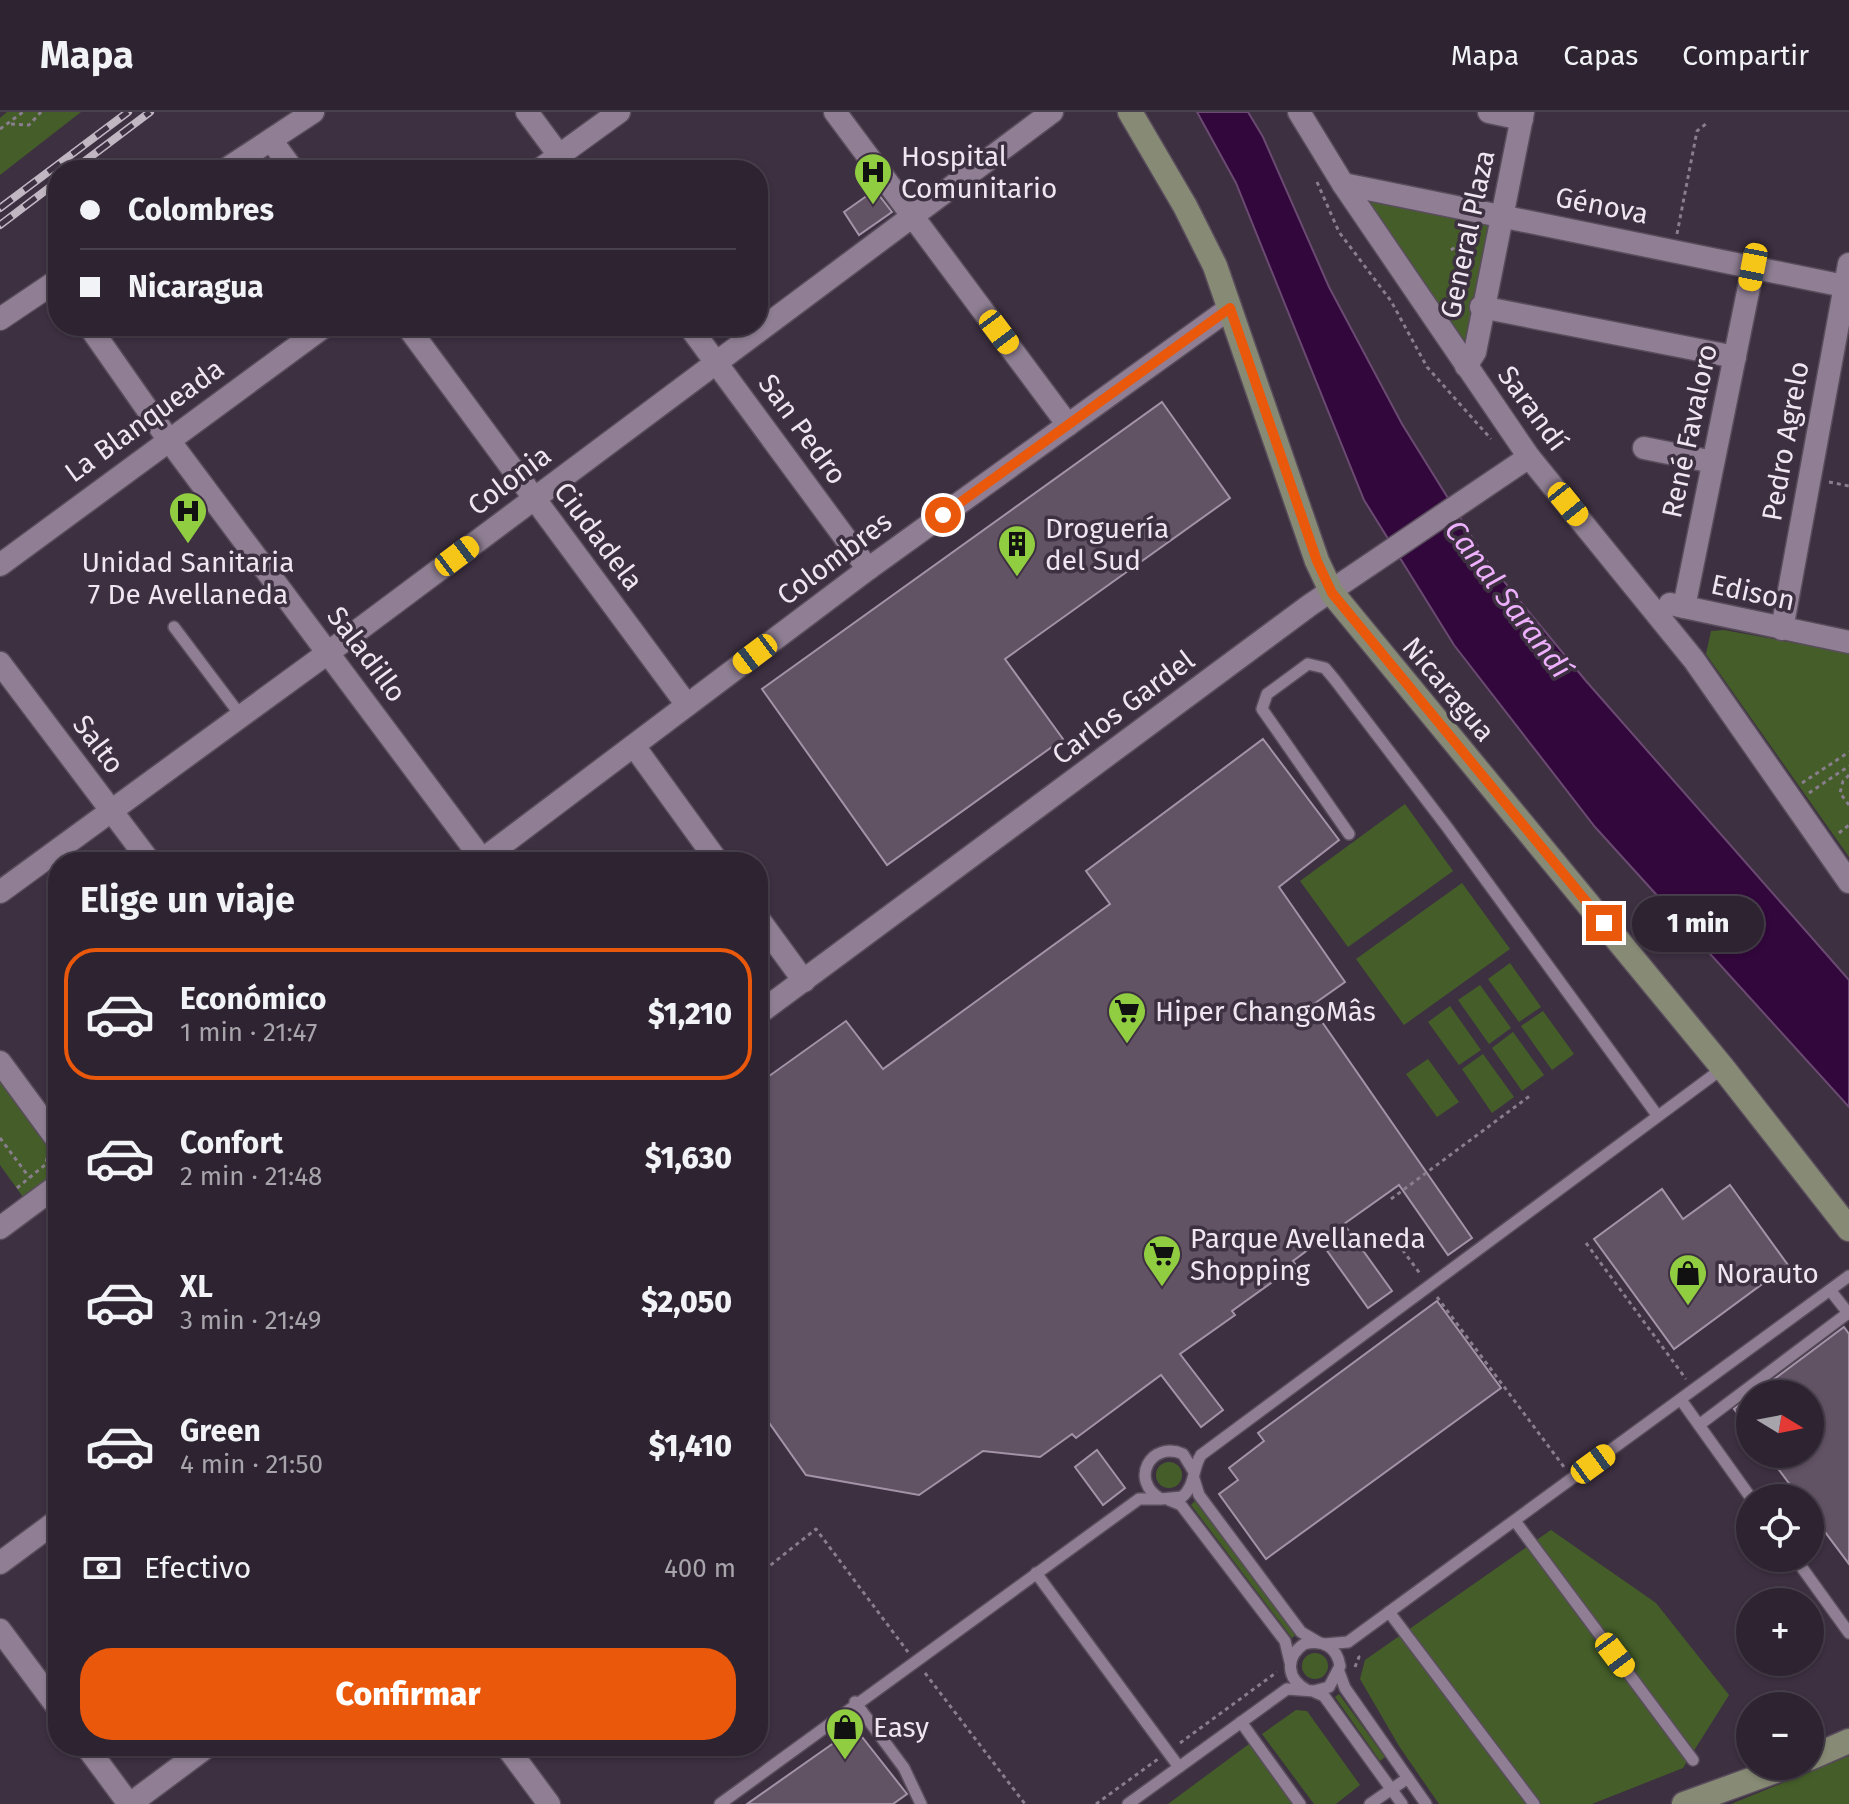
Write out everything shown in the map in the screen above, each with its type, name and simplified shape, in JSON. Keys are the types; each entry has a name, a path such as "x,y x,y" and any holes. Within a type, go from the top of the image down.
{"main road":[{"name":"Nicaragua","path":"1130,112 1205,243 1317,561 1332,593 1723,1068 1849,1229"},
{"path":"1824,1752 1849,1741"},
{"path":"1684,1804 1750,1780"}],"street":[{"path":"240,160 313,112"},
{"path":"527,112 562,160"},
{"path":"567,160 619,112"},
{"path":"835,112 1068,425"},
{"name":"Colonia","path":"768,323 1052,112"},
{"name":"Sarandí","path":"1299,112 1343,184 1529,457 1694,660 1849,882"},
{"path":"1489,112 1522,115"},
{"name":"General Plaza","path":"1466,366 1475,352 1481,307 1522,115"},
{"path":"271,140 286,160"},
{"name":"Génova","path":"1343,184 1753,267 1847,279"},
{"name":"René Favaloro","path":"1684,607 1753,267"},
{"name":"Pedro Agrelo","path":"1782,629 1847,279"},
{"path":"0,319 48,288"},
{"path":"1481,307 1735,357"},
{"name":"Colombres","path":"494,852 868,569 1230,308"},
{"name":"Saladillo","path":"96,336 168,439 475,852"},
{"name":"La Blanqueada","path":"0,565 311,336"},
{"name":"Ciudadela","path":"414,336 687,705"},
{"name":"San Pedro","path":"696,336 868,569"},
{"name":"Colonia","path":"55,852 329,652 751,336"},
{"path":"1644,448 1713,462"},
{"name":"Carlos Gardel","path":"768,1007 1310,605 1377,563 1529,457"},
{"name":"Edison","path":"1645,599 1849,642"},
{"path":"1694,660 1691,649 1695,633 1706,620 1717,615"},
{"name":"Salto","path":"0,663 143,852"},
{"path":"634,746 711,852"},
{"name":"Colonia","path":"0,892 48,857"},
{"path":"768,932 804,981"},
{"path":"0,1062 48,1140"},
{"path":"0,1228 48,1192"},
{"path":"0,1563 48,1527"},
{"path":"0,1630 48,1695"},
{"path":"94,1756 130,1804 195,1756"},
{"path":"513,1756 549,1804"}],"lane":[{"path":"174,627 241,716"},
{"path":"1349,834 1262,709 1267,694 1308,664 1325,668 1335,680 1657,1115"},
{"path":"1139,1499 1182,1497 1201,1455 1723,1068"},
{"path":"1287,1668 1297,1649 1322,1643 1348,1642 1849,1276"},
{"path":"1699,1425 1849,1314 1830,1290"},
{"path":"1681,1400 1741,1484"},
{"path":"720,1804 855,1702 1139,1499 1146,1465 1158,1452 1201,1455"},
{"path":"1183,1454 1194,1475 1199,1495 1301,1632 1335,1652 1345,1688 1426,1804"},
{"path":"1145,1481 1165,1500 1181,1505 1285,1641 1287,1689"},
{"path":"1515,1521 1693,1760"},
{"path":"1805,1572 1849,1633"},
{"path":"1036,1573 1179,1767"},
{"path":"1389,1612 1534,1804"},
{"path":"1128,1804 1287,1689 1310,1691 1329,1687 1340,1669 1348,1642"},
{"path":"1287,1668 1294,1681 1324,1696 1402,1804"},
{"path":"855,1702 904,1768 921,1804"},
{"path":"1241,1722 1300,1804"},
{"path":"1370,1804 1408,1778"}],"path":[{"path":"0,129 11,124 23,112"},
{"path":"11,124 29,125 41,112"},
{"path":"1674,249 1697,131 1707,123"},
{"path":"1316,179 1339,232 1391,301 1427,367 1493,441"},
{"path":"1789,799 1849,752"},
{"path":"1789,799 1847,768 1849,776 1843,781 1840,793 1849,805"},
{"path":"1391,1199 1531,1095"},
{"path":"0,1138 30,1178"},
{"path":"17,1188 46,1164 48,1158"},
{"path":"1393,1237 1564,1467"},
{"path":"1586,1243 1687,1379 1676,1387"},
{"path":"1553,1475 1574,1460"},
{"path":"768,1567 816,1529 1025,1804"},
{"path":"1348,1642 1359,1657 1355,1674"},
{"path":"1096,1804 1287,1668"}],"green space":[{"path":"7,112 81,112 0,175 0,118"},
{"path":"1374,199 1487,223 1491,231 1466,342 1370,212 1369,202"},
{"path":"1724,630 1849,653 1849,857 1706,654 1711,631"},
{"path":"1405,804 1453,871 1348,947 1300,881"},
{"path":"1462,883 1510,949 1404,1025 1356,959"},
{"path":"1510,963 1541,1007 1519,1022 1488,979"},
{"path":"1480,985 1511,1028 1489,1044 1458,1000"},
{"path":"1450,1006 1481,1050 1459,1065 1428,1022"},
{"path":"1543,1011 1574,1054 1552,1070 1521,1026"},
{"path":"1513,1032 1544,1075 1522,1091 1492,1048"},
{"path":"1483,1054 1514,1097 1492,1113 1462,1069"},
{"path":"1428,1059 1459,1102 1437,1117 1406,1074"},
{"path":"0,1080 48,1145 48,1180 23,1197 0,1165"},
{"path":"1169,1462 1178,1466 1182,1475 1178,1484 1169,1488 1160,1484 1156,1475 1160,1466"},
{"path":"1195,1501 1297,1634 1292,1638 1191,1505"},
{"path":"1551,1530 1656,1603 1729,1695 1683,1768 1592,1804 1439,1804 1399,1746 1360,1679 1365,1660"},
{"path":"1315,1653 1324,1657 1328,1666 1324,1675 1315,1679 1306,1675 1302,1666 1306,1657"},
{"path":"1339,1694 1385,1757 1380,1761 1335,1697"},
{"path":"1296,1710 1307,1711 1360,1785 1336,1804 1314,1804 1262,1734"},
{"path":"1249,1744 1293,1804 1168,1804"},
{"path":"1849,1756 1849,1804 1731,1804 1790,1780 1824,1780 1824,1766"}],"water":[{"name":"Canal Sarandí","path":"1197,112 1248,112 1263,137 1329,287 1402,424 1487,561 1586,681 1849,980 1849,1107 1595,827 1454,645 1364,500 1236,183"}],"building":[{"name":"Hospital Comunitario","path":"875,190 892,212 859,235 844,212"},
{"name":"Droguería del Sud","path":"1162,402 1230,498 1005,659 1063,739 887,865 762,689"},
{"name":"Hiper ChangoMâs","path":"1263,739 1339,840 1279,887 1345,982 1311,1006 1472,1238 1448,1255 1399,1185 1344,1224 1392,1291 1368,1308 1320,1241 1293,1261 1296,1265 1232,1311 1235,1315 1180,1354 1223,1410 1201,1427 1161,1375 1076,1438 1072,1434 1040,1457 983,1451 919,1495 806,1475 768,1421 768,1077 846,1021 883,1069 1110,904 1086,871"},
{"name":"Norauto","path":"1730,1185 1788,1265 1674,1349 1594,1239 1662,1189 1683,1219"},
{"path":"1437,1301 1501,1388 1266,1559 1219,1494 1238,1480 1229,1468 1264,1441 1258,1433"},
{"path":"1844,1327 1849,1334 1849,1564 1824,1531 1824,1484 1790,1484 1778,1468 1824,1468 1824,1380 1773,1380"},
{"path":"1097,1450 1125,1488 1103,1505 1075,1467"},
{"name":"Easy","path":"855,1728 907,1794 893,1804 747,1804"}],"railway":[{"path":"64,160 128,112"},
{"path":"86,160 150,112"},
{"path":"0,208 48,172"},
{"path":"0,225 48,189"}],"place":[{"name":"Hospital Comunitario","path":"873,206"},
{"name":"Unidad Sanitaria 7 De Avellaneda","path":"188,545"},
{"name":"Droguería del Sud","path":"1017,578"},
{"name":"Hiper ChangoMâs","path":"1127,1045"},
{"name":"Parque Avellaneda Shopping","path":"1162,1288"},
{"name":"Norauto","path":"1688,1307"},
{"name":"Easy","path":"845,1761"}],"route":[{"path":"943,515 1230,308 1317,561 1332,593 1604,923"}]}
